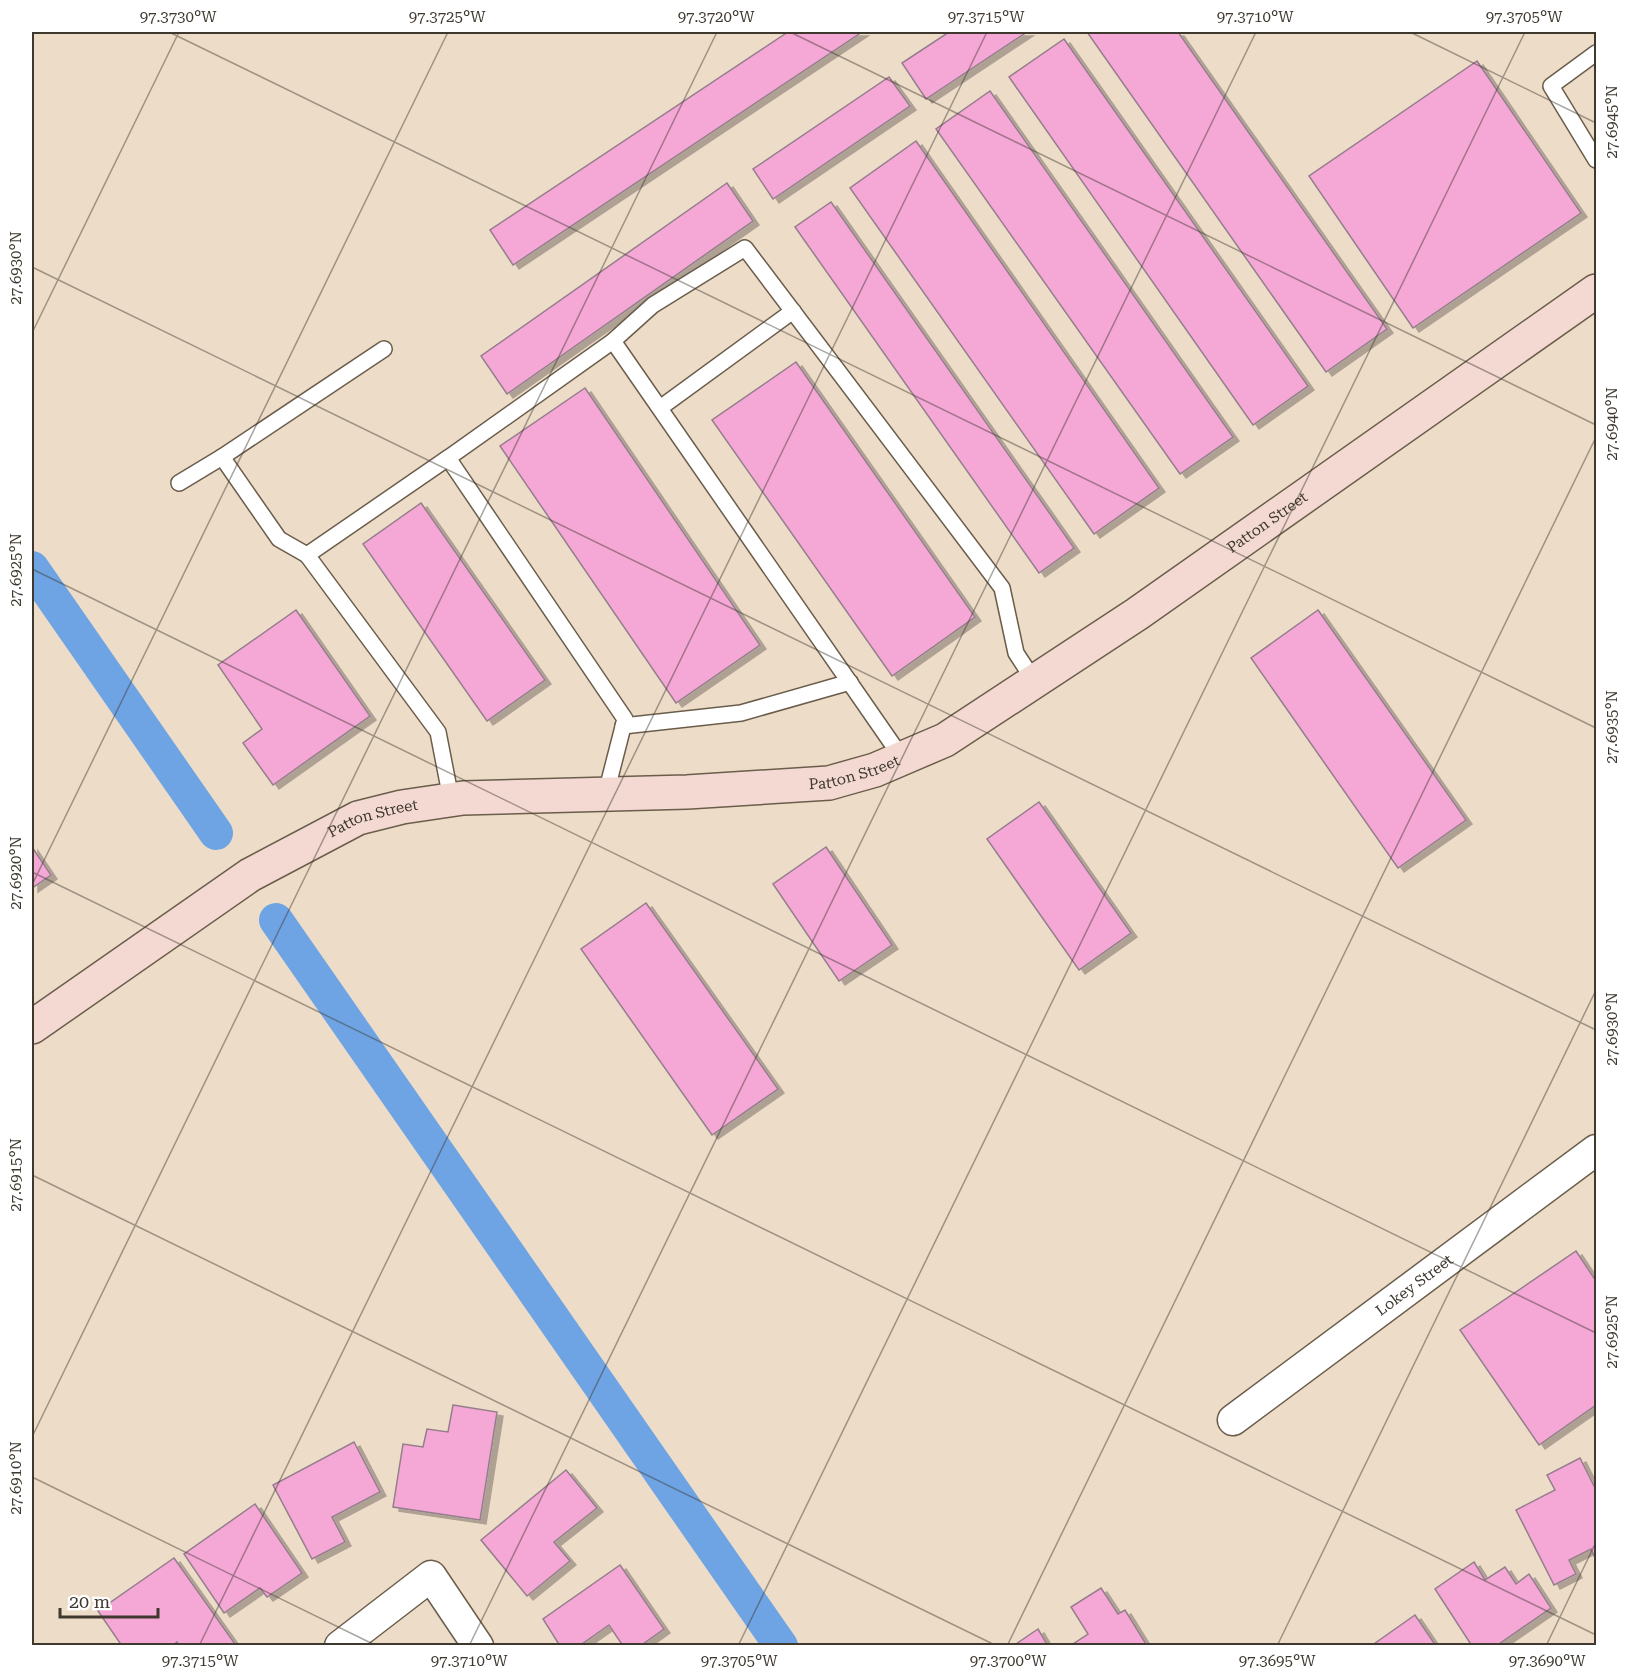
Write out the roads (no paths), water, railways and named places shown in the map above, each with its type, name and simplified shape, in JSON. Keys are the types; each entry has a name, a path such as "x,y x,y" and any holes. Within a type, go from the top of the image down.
{"street":[{"name":"Patton Street","path":"32,1028 260,870 358,818 402,807 451,800 710,791 829,783 875,770 945,740 1137,614 1596,291"},
{"name":"Lokey Street","path":"1233,1420 1596,1150"},
{"path":"340,1646 431,1576 478,1646"}],"lane":[{"path":"1596,53 1551,86 1596,160"},
{"path":"307,555 614,341 653,305 745,248 1002,588 1016,653 1035,682"},
{"path":"660,408 793,312"},
{"path":"614,341 902,758"},
{"path":"178,483 384,349"},
{"path":"222,456 279,539 307,555 438,732 451,800"},
{"path":"448,458 625,718 606,793"},
{"path":"623,726 741,713 850,682"}],"waterway":[{"path":"32,568 216,833"},
{"path":"276,920 781,1646"}]}
